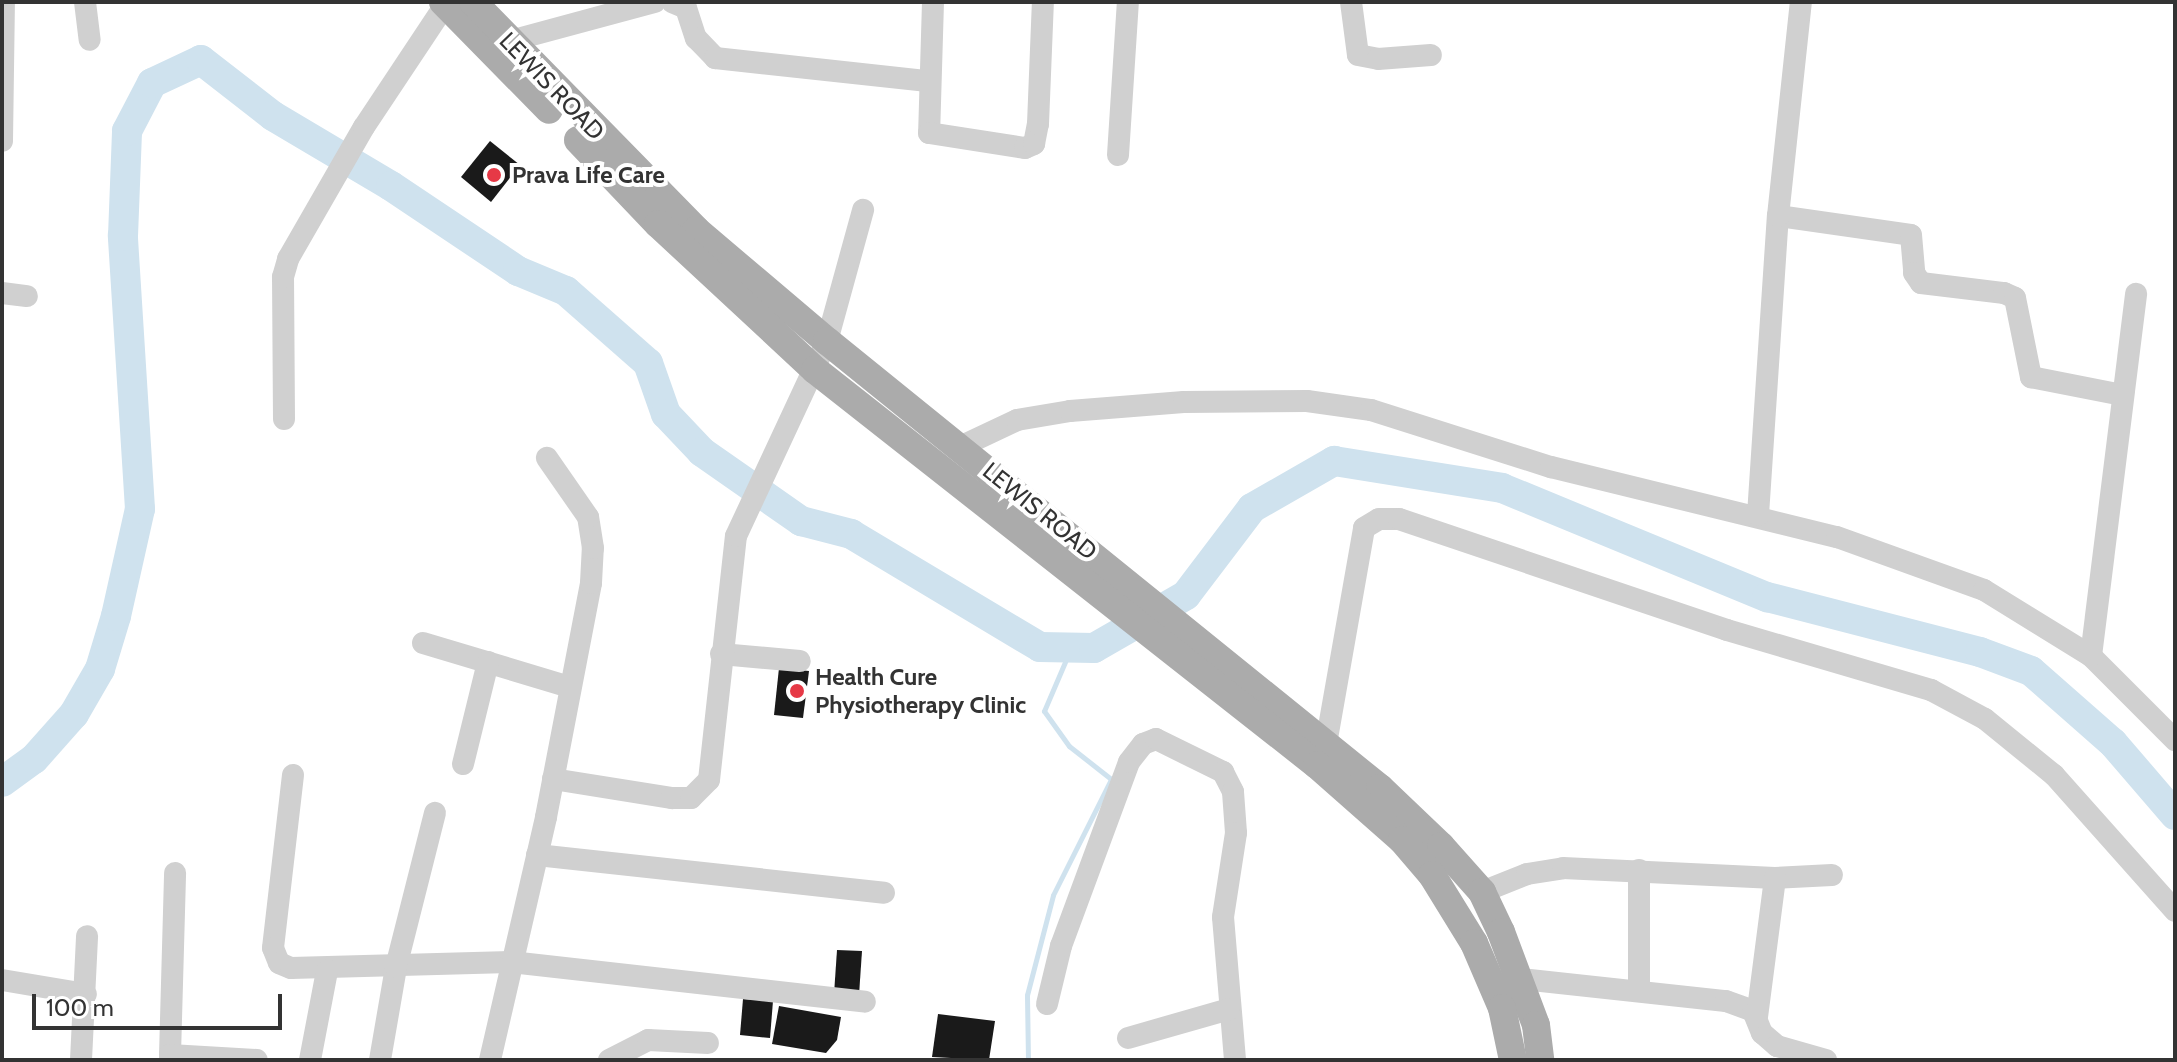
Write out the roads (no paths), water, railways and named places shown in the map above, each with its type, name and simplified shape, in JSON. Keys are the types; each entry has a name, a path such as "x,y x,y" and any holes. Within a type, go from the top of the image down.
{"main road":[{"name":"LEWIS ROAD","path":"454,3 510,41 696,230 827,341 972,455 1307,738 1402,840 1456,910 1483,961 1502,1008 1513,1060"},
{"name":"LEWIS ROAD","path":"454,3 658,224 815,370 960,483 1384,791 1482,892 1522,979 1540,1060"},
{"path":"1483,961 1509,951"}],"street":[{"path":"2,141 4,2"},
{"path":"85,2 90,40"},
{"path":"510,41 655,2"},
{"path":"672,2 686,8 696,38 715,58 928,81"},
{"path":"933,2 926,122 936,137 1025,148 1034,144 1043,2"},
{"path":"1118,155 1128,2"},
{"path":"1351,2 1358,55 1378,59 1431,55"},
{"path":"1758,515 1778,216 1801,2"},
{"path":"284,419 283,277 315,207 364,127 454,3"},
{"path":"553,779 672,798 703,792 709,780 736,536 827,341 863,210"},
{"path":"1778,216 1911,235 1914,273 1921,283 2015,298 2031,377 2122,395"},
{"path":"2,293 27,296"},
{"path":"2091,656 2136,294"},
{"path":"972,455 1017,420 1070,411 1184,402 1307,401 1371,410 1551,467 1758,515 1984,590 2091,656 2175,740"},
{"path":"490,1060 537,855 591,583 592,534 580,501 547,458"},
{"path":"1307,738 1364,528 1379,519 1399,519 1697,620 1931,690 1985,719 2054,775 2147,885 2175,911"},
{"path":"423,643 570,687"},
{"path":"721,654 800,661"},
{"path":"463,764 488,662"},
{"path":"1047,1004 1061,946 1129,762 1143,744 1156,739 1223,772 1233,792 1236,833 1223,917 1235,1060"},
{"path":"293,775 274,956 291,968 327,971 511,962 865,1002"},
{"path":"380,1060 396,967 435,813"},
{"path":"537,855 884,893"},
{"path":"1482,892 1527,874 1563,868 1775,878 1832,875"},
{"path":"1639,870 1639,991"},
{"path":"175,873 170,1058 257,1060"},
{"path":"1775,878 1757,1017 1762,1033 1777,1046 1826,1060"},
{"path":"81,1060 87,936"},
{"path":"310,1060 327,971"},
{"path":"1522,979 1726,1001 1757,1017"},
{"path":"2,980 86,994"},
{"path":"1128,1038 1229,1009"},
{"path":"609,1060 648,1040 708,1043"}],"waterway":[{"path":"2,782 34,759 74,714 100,669 116,616 140,509 123,236 127,131 152,83 201,60 273,116 391,186 518,271 566,291 648,363 666,414 702,452 801,521 851,534 1040,647 1094,648 1186,595 1252,508 1334,461 1502,488 1767,597 1980,652 2031,671 2113,743 2175,815"},
{"path":"1028,1060 1027,995 1053,895 1111,779 1069,746 1044,711 1071,648"}],"place":[{"name":"Prava Life Care","path":"494,175"},
{"name":"Health Cure Physiotherapy Clinic","path":"797,691"}]}
